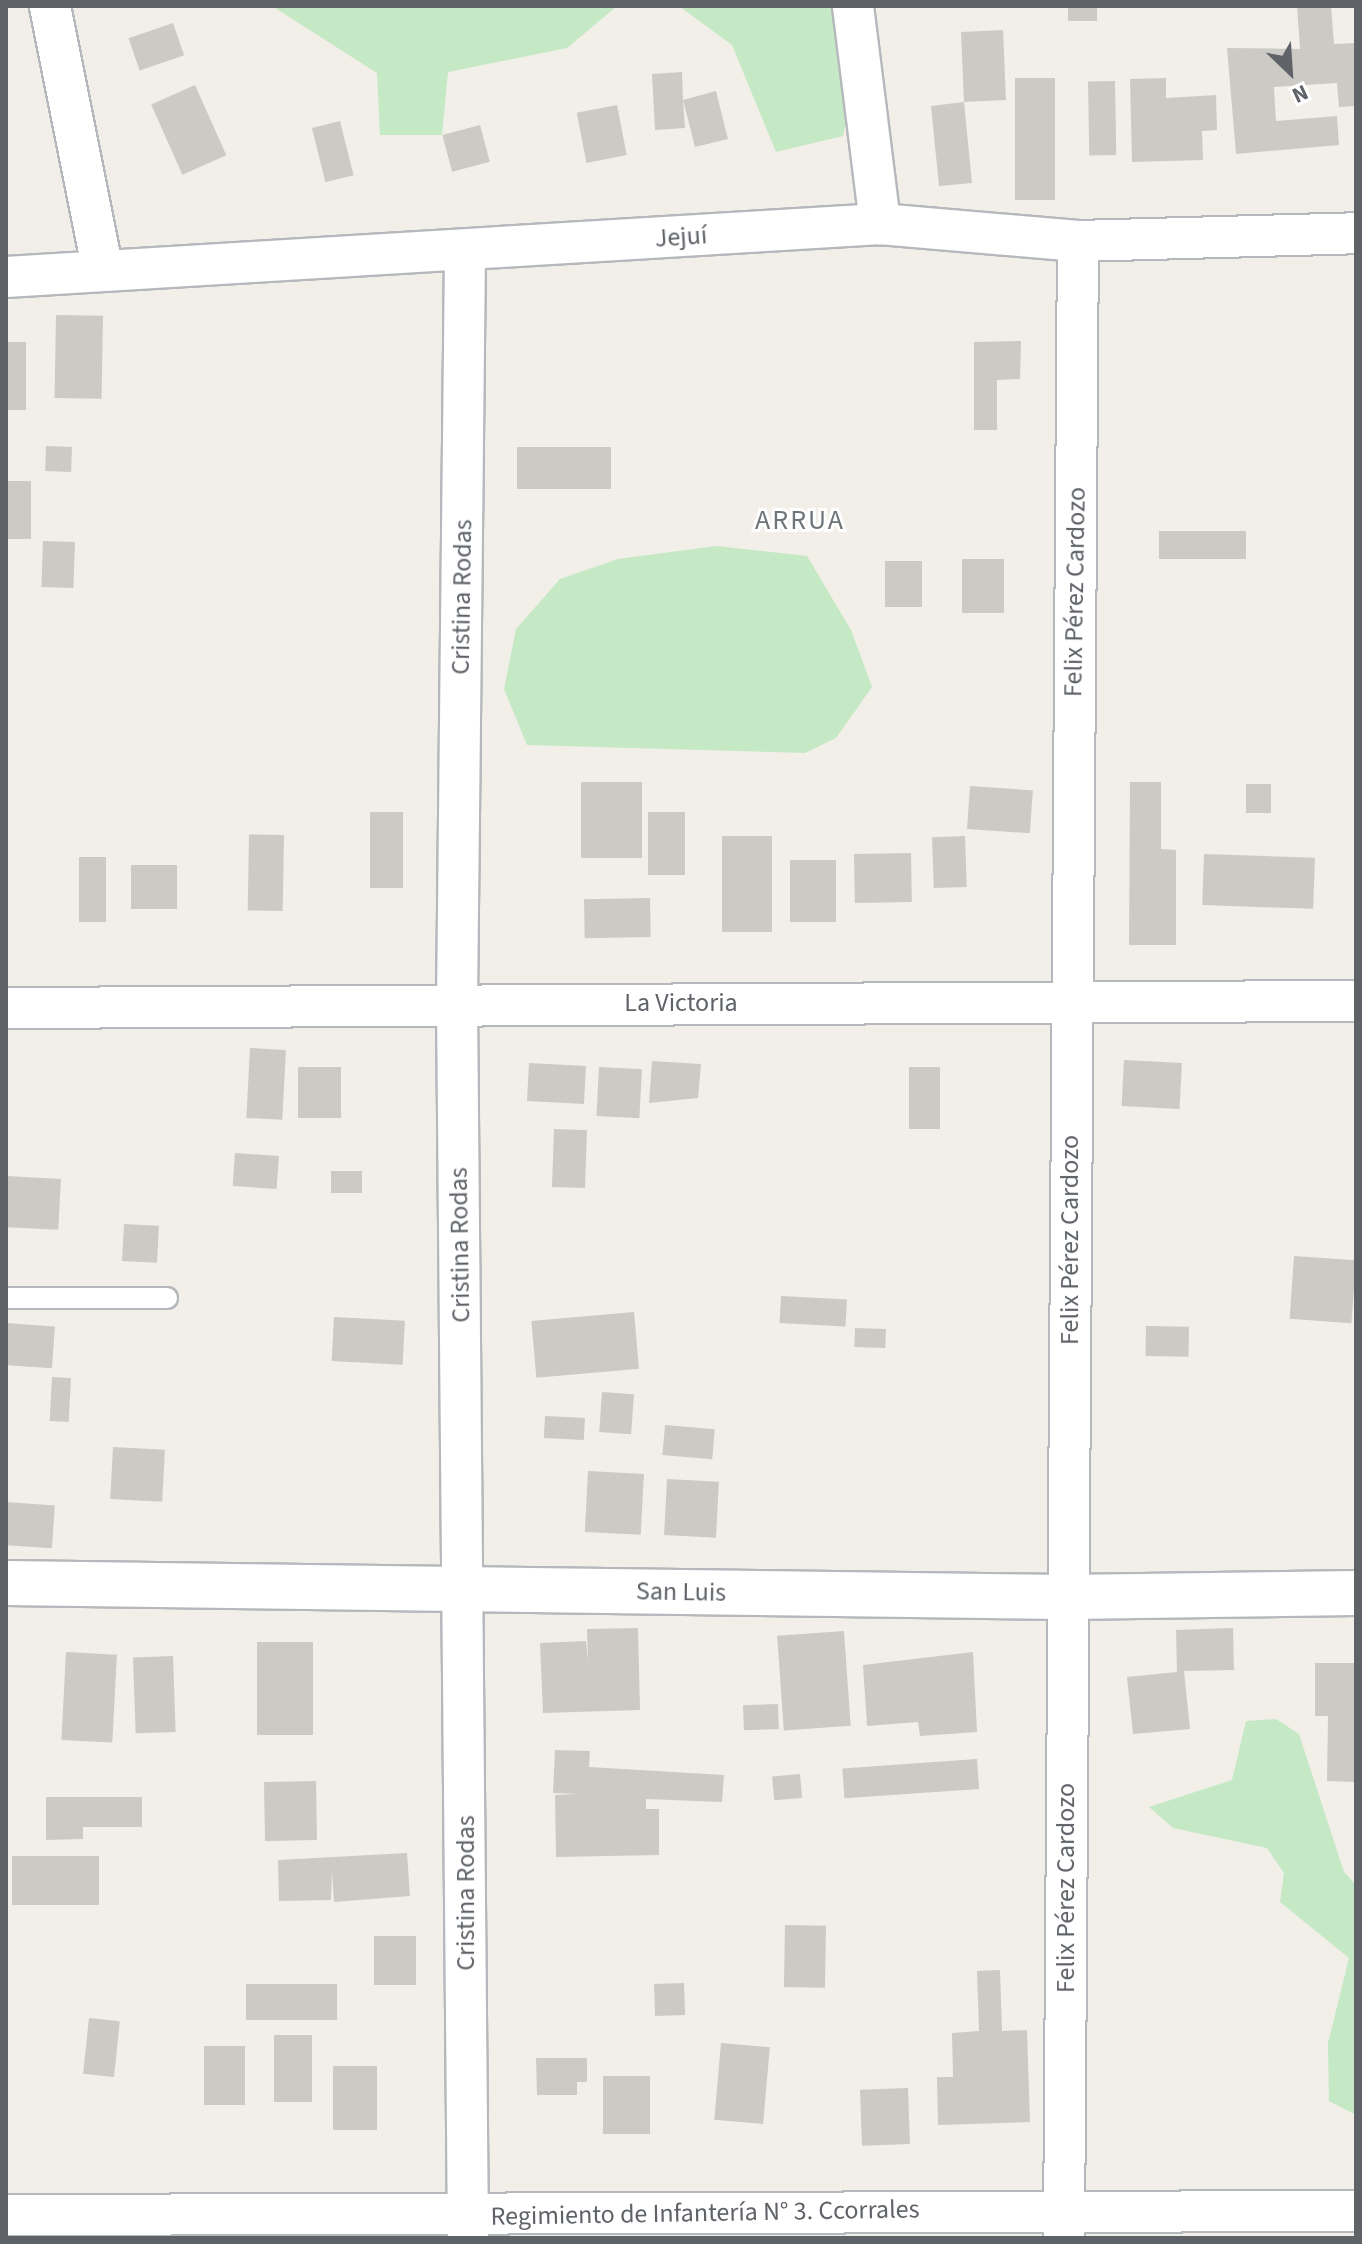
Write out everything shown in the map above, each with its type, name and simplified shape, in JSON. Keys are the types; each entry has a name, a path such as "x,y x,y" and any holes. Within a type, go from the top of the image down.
{"street":[{"path":"50,6 103,271"},
{"path":"853,6 880,224"},
{"name":"Jejuí","path":"6,277 465,252 880,224 1078,241 1356,233"},
{"name":"Felix Pérez Cardozo","path":"1064,2223 1078,241"},
{"name":"Cristina Rodas","path":"465,252 457,1002 468,2227"},
{"name":"La Victoria","path":"6,1008 457,1002 1071,1005 1356,1001"},
{"name":"San Luis","path":"6,1583 1068,1597 1356,1593"},
{"name":"Regimiento de Infantería N° 3. Ccorrales","path":"6,2215 468,2227 1064,2223 1356,2211"}],"lane":[{"path":"6,1298 167,1298"}],"green space":[{"path":"272,6 617,6 567,48 448,72 442,135 380,135 377,73"},
{"path":"679,6 846,6 857,72 843,136 776,152 732,45"},
{"path":"716,546 807,556 851,630 872,687 836,738 805,753 527,745 504,689 516,629 560,579 618,559"},
{"path":"1276,1719 1299,1734 1344,1872 1356,1885 1356,2115 1329,2101 1328,2043 1349,1958 1280,1902 1284,1873 1267,1848 1173,1828 1149,1807 1232,1780 1246,1721"}],"building":[{"path":"1068,6 1097,6 1097,21 1068,21"},
{"path":"1297,6 1331,6 1334,44 1356,43 1356,106 1339,107 1337,83 1274,87 1276,121 1337,116 1339,145 1236,154 1227,48 1300,49"},
{"path":"173,23 184,55 140,70 129,38"},
{"path":"1003,30 1006,100 964,102 961,32"},
{"path":"682,72 685,128 655,130 652,74"},
{"path":"1015,78 1055,78 1055,200 1015,200"},
{"path":"1166,78 1166,98 1216,95 1217,130 1202,131 1203,160 1132,162 1130,79"},
{"path":"1088,81 1115,81 1116,155 1089,155"},
{"path":"195,85 226,155 182,175 151,105"},
{"path":"716,91 728,139 695,147 683,100"},
{"path":"964,102 972,183 939,186 931,106"},
{"path":"617,105 627,155 586,163 577,113"},
{"path":"340,121 354,175 325,182 312,128"},
{"path":"480,125 490,162 452,172 442,135"},
{"path":"56,315 103,316 102,399 55,398"},
{"path":"1021,341 1020,379 997,380 997,430 974,430 974,342"},
{"path":"6,342 26,342 26,410 6,410"},
{"path":"46,446 72,447 71,472 45,471"},
{"path":"517,447 611,447 611,489 517,489"},
{"path":"6,481 31,481 31,539 6,539"},
{"path":"1159,531 1246,531 1246,559 1159,559"},
{"path":"43,541 75,542 73,588 41,587"},
{"path":"962,559 1004,559 1004,613 962,613"},
{"path":"885,561 922,561 922,607 885,607"},
{"path":"581,782 642,782 642,858 581,858"},
{"path":"1130,782 1161,782 1161,849 1176,850 1176,945 1129,945"},
{"path":"1246,784 1271,784 1271,813 1246,813"},
{"path":"970,786 1033,790 1030,833 967,829"},
{"path":"370,812 403,812 403,888 370,888"},
{"path":"648,812 685,812 685,875 648,875"},
{"path":"249,834 284,835 283,911 248,910"},
{"path":"722,836 772,836 772,932 722,932"},
{"path":"965,836 967,887 934,888 932,837"},
{"path":"911,853 912,902 855,903 854,854"},
{"path":"1204,854 1315,858 1313,909 1202,905"},
{"path":"79,857 106,857 106,922 79,922"},
{"path":"790,860 836,860 836,922 790,922"},
{"path":"131,865 177,865 177,909 131,909"},
{"path":"650,898 651,937 585,938 584,899"},
{"path":"250,1048 286,1050 282,1120 246,1118"},
{"path":"1124,1060 1182,1063 1180,1109 1122,1106"},
{"path":"652,1061 701,1064 698,1098 649,1103"},
{"path":"529,1063 586,1066 584,1104 527,1101"},
{"path":"298,1067 341,1067 341,1118 298,1118"},
{"path":"599,1067 642,1069 639,1118 596,1116"},
{"path":"909,1067 940,1067 940,1129 909,1129"},
{"path":"554,1129 587,1130 585,1188 552,1187"},
{"path":"235,1153 279,1156 277,1189 233,1186"},
{"path":"331,1171 362,1171 362,1193 331,1193"},
{"path":"6,1176 61,1179 58,1230 6,1227"},
{"path":"124,1224 159,1226 157,1263 122,1261"},
{"path":"1294,1256 1356,1260 1351,1323 1290,1319"},
{"path":"781,1296 847,1299 845,1326 780,1323"},
{"path":"634,1312 639,1369 536,1378 531,1321"},
{"path":"334,1317 405,1321 403,1365 332,1361"},
{"path":"6,1323 55,1326 52,1368 6,1365"},
{"path":"1146,1326 1189,1327 1188,1357 1145,1356"},
{"path":"855,1328 886,1329 885,1348 854,1347"},
{"path":"52,1377 71,1378 69,1422 50,1421"},
{"path":"602,1392 634,1394 631,1434 599,1432"},
{"path":"545,1416 585,1418 584,1440 544,1438"},
{"path":"665,1425 715,1429 712,1459 662,1455"},
{"path":"113,1447 165,1450 162,1502 110,1499"},
{"path":"588,1471 644,1474 641,1535 585,1532"},
{"path":"667,1479 719,1482 716,1538 664,1535"},
{"path":"6,1502 55,1505 52,1548 6,1545"},
{"path":"638,1628 640,1710 543,1713 540,1643 586,1641 588,1661 587,1629"},
{"path":"1233,1628 1234,1670 1184,1671 1190,1729 1133,1734 1127,1677 1177,1672 1176,1630"},
{"path":"844,1631 851,1726 784,1730 777,1636"},
{"path":"257,1642 313,1642 313,1735 257,1735"},
{"path":"66,1652 117,1655 112,1743 61,1740"},
{"path":"973,1652 977,1732 920,1736 918,1722 867,1726 863,1665"},
{"path":"173,1656 176,1732 136,1733 133,1657"},
{"path":"1315,1663 1356,1663 1356,1782 1327,1781 1328,1716 1315,1716"},
{"path":"778,1704 779,1729 744,1730 743,1705"},
{"path":"555,1750 590,1751 589,1767 724,1775 722,1802 646,1799 646,1809 659,1809 659,1855 556,1857 555,1795 578,1794 553,1793"},
{"path":"977,1759 979,1789 844,1798 842,1768"},
{"path":"800,1774 802,1798 774,1800 772,1776"},
{"path":"316,1781 317,1840 265,1841 264,1782"},
{"path":"46,1797 142,1797 142,1827 83,1827 83,1839 46,1840"},
{"path":"407,1853 410,1896 334,1902 332,1871 331,1900 279,1901 278,1860"},
{"path":"12,1856 99,1856 99,1905 12,1905"},
{"path":"785,1925 826,1926 825,1988 784,1987"},
{"path":"374,1936 416,1936 416,1985 374,1985"},
{"path":"1000,1970 1002,2031 1027,2030 1030,2122 938,2125 937,2077 953,2077 952,2033 979,2031 977,1971"},
{"path":"684,1983 685,2015 655,2016 654,1984"},
{"path":"246,1984 337,1984 337,2020 246,2020"},
{"path":"89,2018 120,2021 114,2077 83,2074"},
{"path":"274,2035 312,2035 312,2102 274,2102"},
{"path":"721,2043 770,2047 763,2124 714,2120"},
{"path":"204,2046 245,2046 245,2105 204,2105"},
{"path":"536,2058 587,2058 587,2082 577,2082 577,2095 537,2095"},
{"path":"333,2066 377,2066 377,2130 333,2130"},
{"path":"603,2076 650,2076 650,2134 603,2134"},
{"path":"908,2088 910,2144 862,2146 860,2090"}],"district":[{"name":"ARRUA","path":"800,520"}]}
